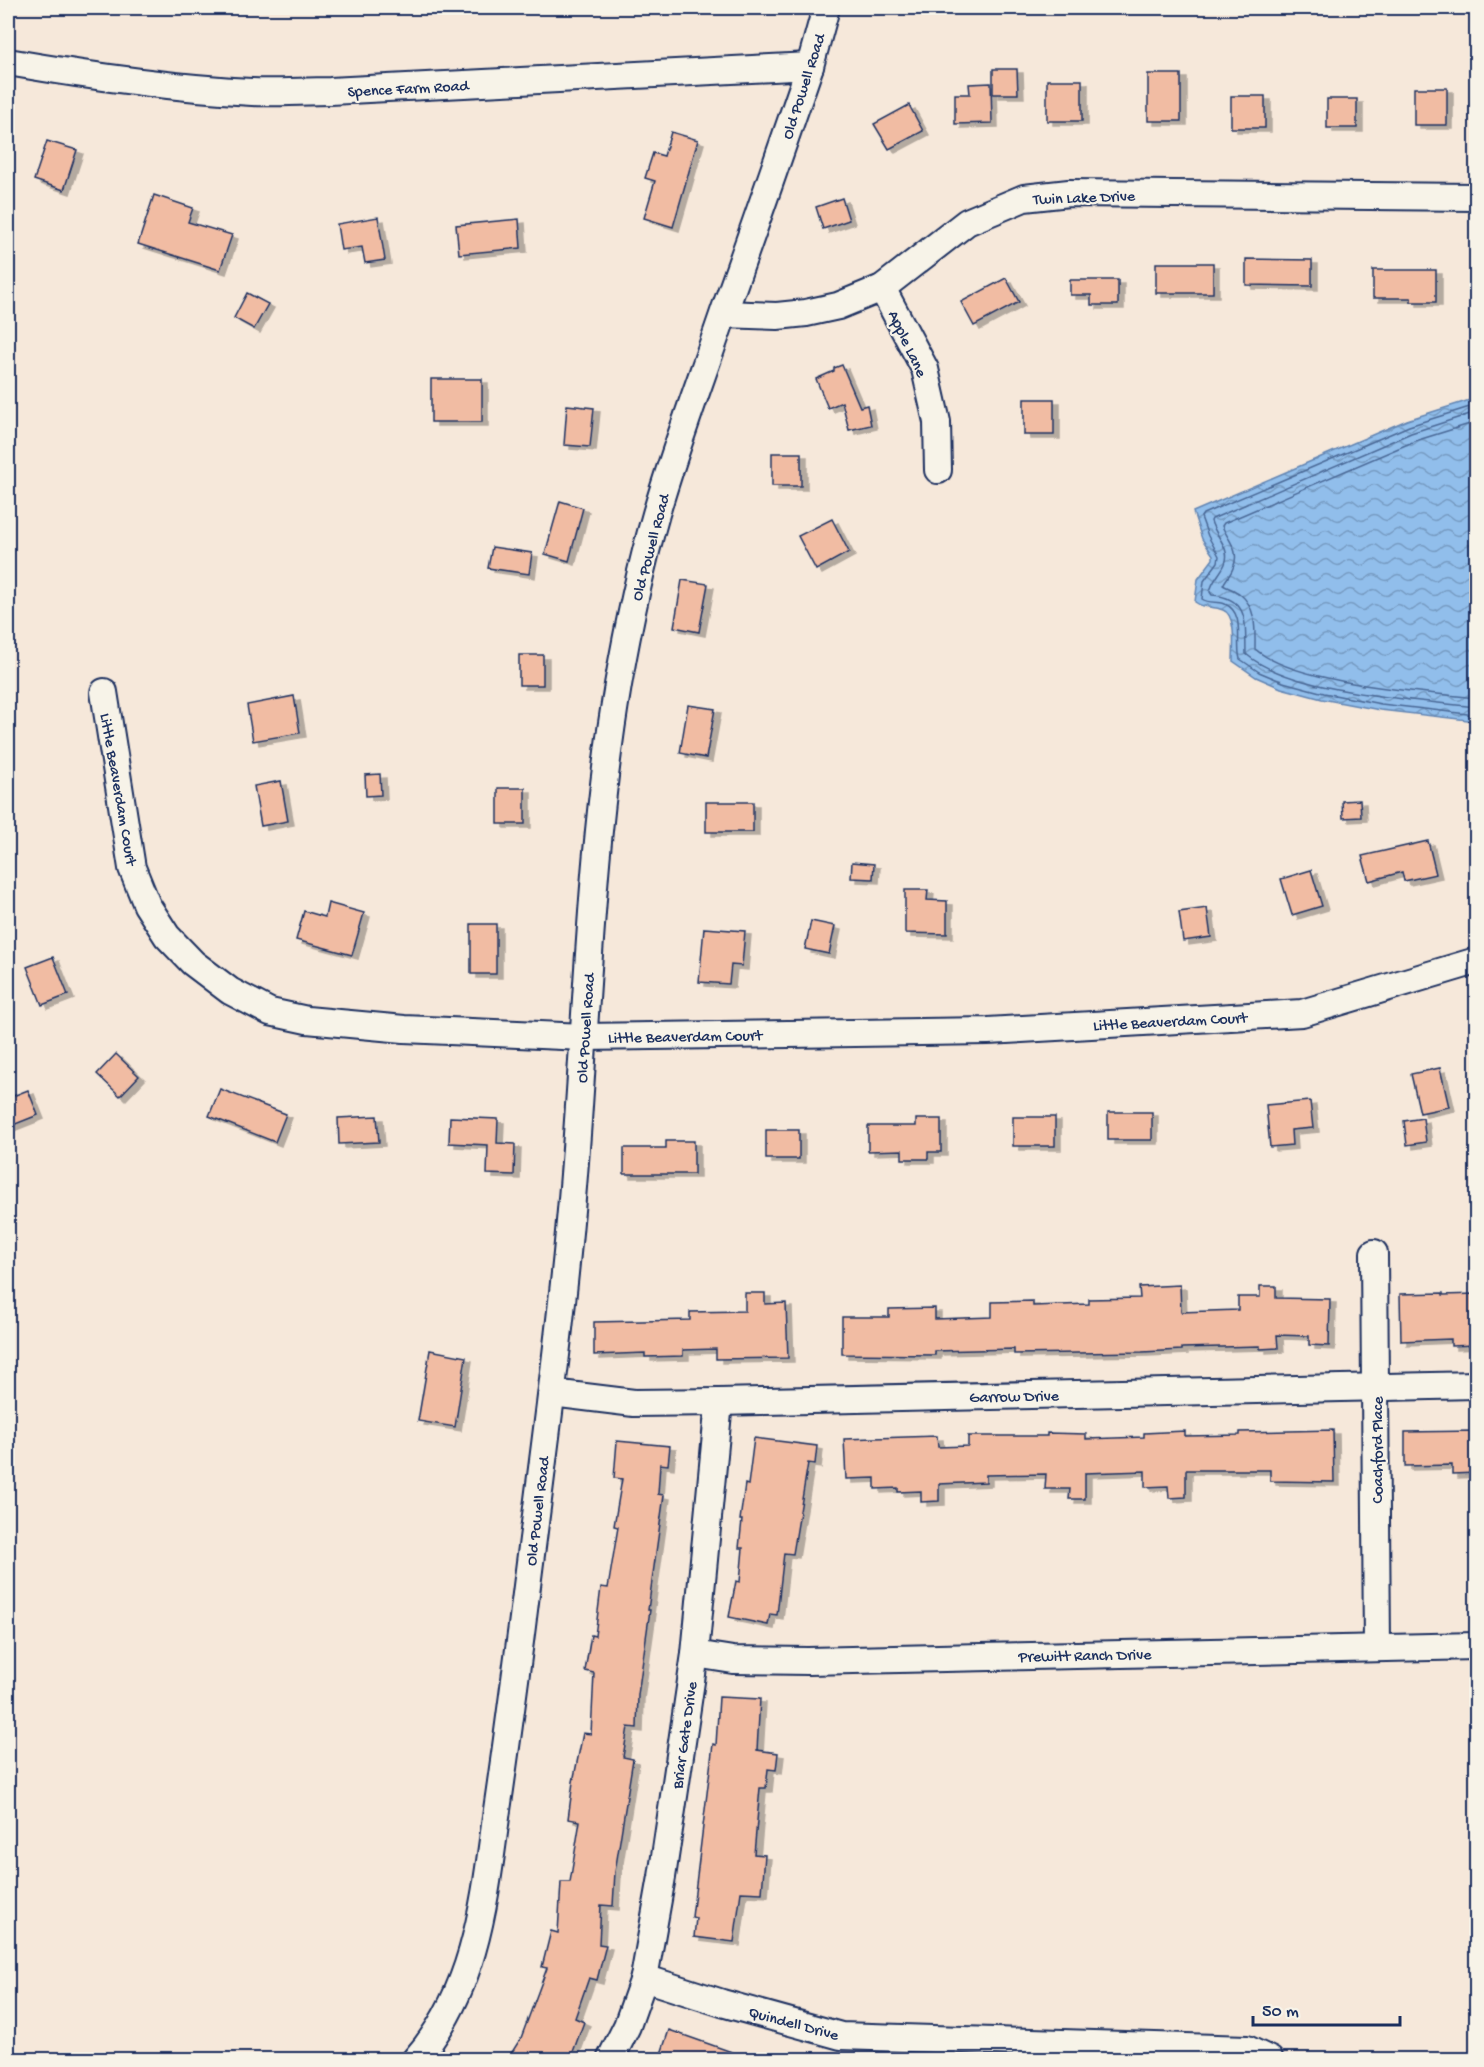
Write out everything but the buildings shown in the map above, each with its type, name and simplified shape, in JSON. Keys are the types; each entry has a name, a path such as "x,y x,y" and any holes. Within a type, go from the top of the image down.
{"street":[{"name":"Old Powell Road","path":"415,2060 438,2030 453,2005 467,1971 477,1937 486,1887 512,1711 560,1333 600,810 621,666 657,512 810,66 826,8"},
{"name":"Spence Farm Road","path":"8,62 167,86 254,92 330,91 810,66"},
{"name":"Twin Lake Drive","path":"724,314 777,316 838,306 882,288 967,222 1024,198 1069,193 1476,197"},
{"name":"Apple Lane","path":"882,288 925,369 937,422 939,470"},
{"name":"Little Beaverdam Court","path":"104,692 132,868 147,905 167,936 193,963 230,991 270,1012 307,1020 404,1029 584,1037 988,1031 1302,1013 1476,961"},
{"name":"Coachford Place","path":"1374,1252 1377,1647"},
{"name":"Garrow Drive","path":"552,1393 634,1403 1476,1385"},
{"name":"Briar Gate Drive","path":"610,2060 627,2026 644,1978 662,1877 694,1654 719,1402"},
{"name":"Prewitt Ranch Drive","path":"694,1654 733,1660 808,1661 1476,1646"},
{"name":"Quindell Drive","path":"644,1978 722,2003 841,2036 1102,2052 1246,2049 1270,2060"}],"water":[{"path":"1476,398 1476,721 1380,710 1322,699 1281,688 1256,677 1233,661 1233,632 1227,613 1195,602 1198,579 1213,559 1213,555 1202,539 1193,512 1407,420"}]}
